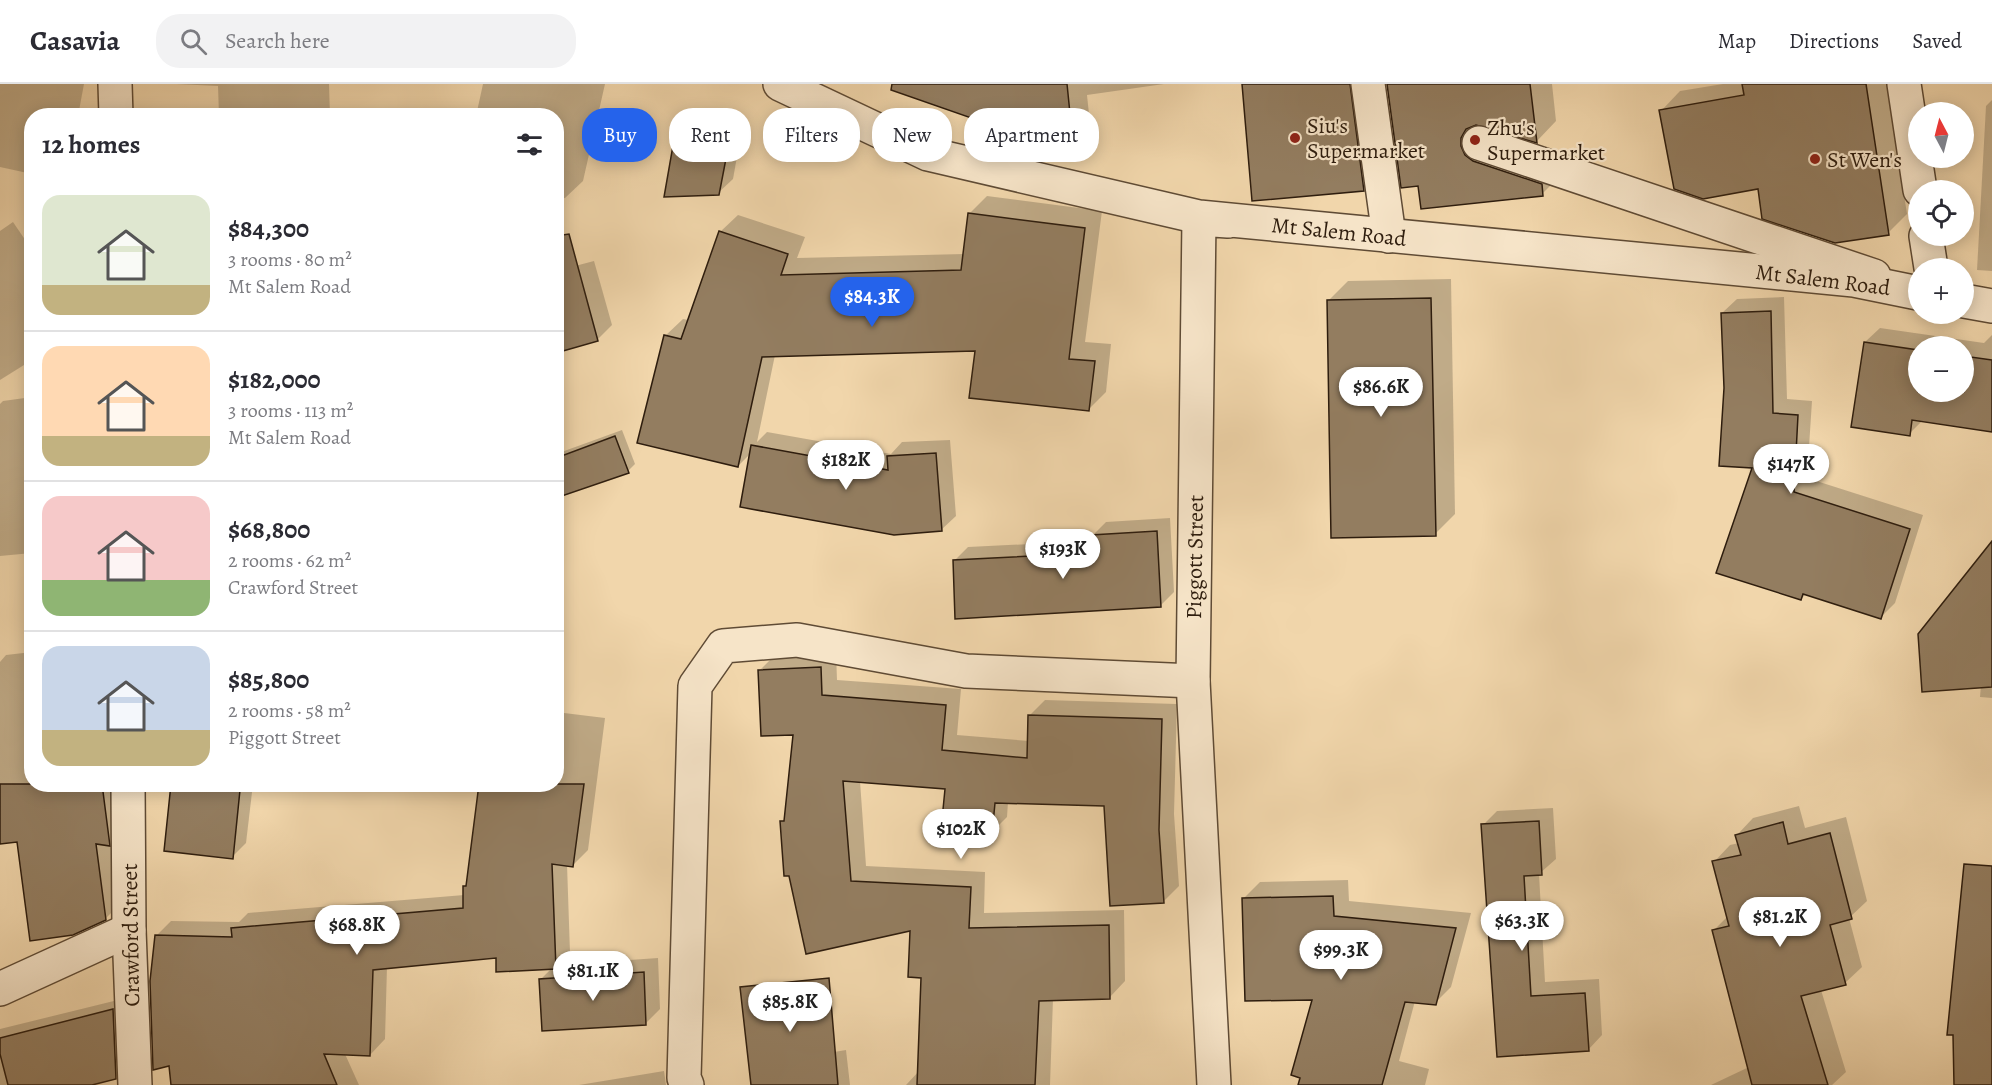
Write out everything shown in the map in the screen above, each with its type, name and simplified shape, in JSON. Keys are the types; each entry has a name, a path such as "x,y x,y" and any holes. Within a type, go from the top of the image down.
{"street":[{"path":"115,84 116,108"},
{"name":"Mt Salem Road","path":"780,84 928,154 1199,217 1854,280 1908,290"},
{"path":"1368,84 1383,235"},
{"path":"1904,84 1918,180"},
{"path":"1479,143 1908,289"},
{"name":"Piggott Street","path":"1214,1085 1193,681 1199,219 1383,235"},
{"path":"1974,303 1992,306"},
{"path":"687,1085 684,1078 695,686 723,646 797,640 966,671 1193,681"},
{"name":"Crawford Street","path":"128,792 129,930 135,1085"},
{"path":"0,989 129,930"}],"building":[{"path":"892,84 1067,84 1069,108 964,108 964,115 952,111 952,108 943,108 891,90"},
{"name":"Siu's Supermarket","path":"1242,84 1350,84 1364,191 1252,201"},
{"name":"Zhu's Supermarket","path":"1387,84 1530,84 1537,143 1476,125 1466,129 1461,138 1461,146 1465,155 1473,161 1542,184 1543,196 1421,209 1418,186 1401,188"},
{"name":"St Wen's","path":"1742,84 1866,84 1889,235 1835,243 1762,219 1758,189 1703,199 1674,189 1659,110 1744,95"},
{"path":"670,162 725,162 719,195 664,197"},
{"path":"968,213 1085,228 1069,359 1095,361 1089,411 969,398 975,351 762,357 738,467 637,443 664,335 681,339 719,231 788,254 781,275 961,270"},
{"path":"569,234 598,341 564,351 564,235"},
{"path":"1431,298 1436,536 1331,538 1327,300"},
{"path":"1771,311 1773,413 1798,415 1794,492 1910,529 1881,619 1803,594 1801,600 1716,573 1752,468 1719,466 1724,388 1721,313"},
{"path":"1864,342 1908,349 1908,402 1974,402 1974,357 1992,360 1992,432 1912,420 1910,436 1851,427"},
{"path":"615,436 629,473 564,495 564,455"},
{"path":"751,445 888,470 887,456 936,453 942,531 894,535 740,507"},
{"path":"1157,531 1161,607 955,619 953,560 1093,553 1091,535"},
{"path":"1992,541 1992,687 1922,692 1918,634"},
{"path":"821,667 822,695 946,705 942,750 1027,758 1028,715 1162,719 1159,830 1164,903 1110,906 1104,806 995,803 992,834 941,830 945,789 843,781 851,881 971,887 969,928 1109,925 1110,999 1039,1001 1035,1085 917,1085 921,978 908,977 910,931 806,954 789,876 784,876 780,821 784,821 793,735 761,736 758,670"},
{"path":"0,784 24,784 24,792 103,792 110,846 96,844 106,920 73,935 30,941 17,842 0,844"},
{"path":"564,784 584,784 573,867 552,864 556,969 496,972 496,958 373,970 370,1056 324,1054 337,1085 171,1085 169,1066 153,1070 150,981 155,935 232,937 231,928 463,908 463,886 466,886 478,792 564,792"},
{"path":"170,792 240,792 233,859 164,851"},
{"path":"1539,821 1542,875 1524,876 1531,996 1585,993 1589,1051 1497,1057 1481,824"},
{"path":"1783,822 1788,844 1830,833 1852,919 1830,925 1846,985 1801,996 1828,1085 1752,1085 1712,930 1729,926 1712,861 1741,855 1735,835"},
{"path":"1964,864 1992,866 1992,1085 1954,1085 1953,1035 1947,1035"},
{"path":"1333,896 1334,916 1456,928 1436,1005 1405,1002 1382,1085 1298,1085 1300,1078 1291,1075 1312,1000 1245,1001 1242,898"},
{"path":"644,972 646,1025 542,1031 539,979"},
{"path":"829,978 838,1085 751,1085 740,987"},
{"path":"113,1009 116,1079 92,1085 8,1085 0,1054 0,1038"}],"place":[{"name":"Siu's Supermarket","path":"1295,138"},
{"name":"Zhu's Supermarket","path":"1475,140"},
{"name":"St Wen's","path":"1815,159"}]}
